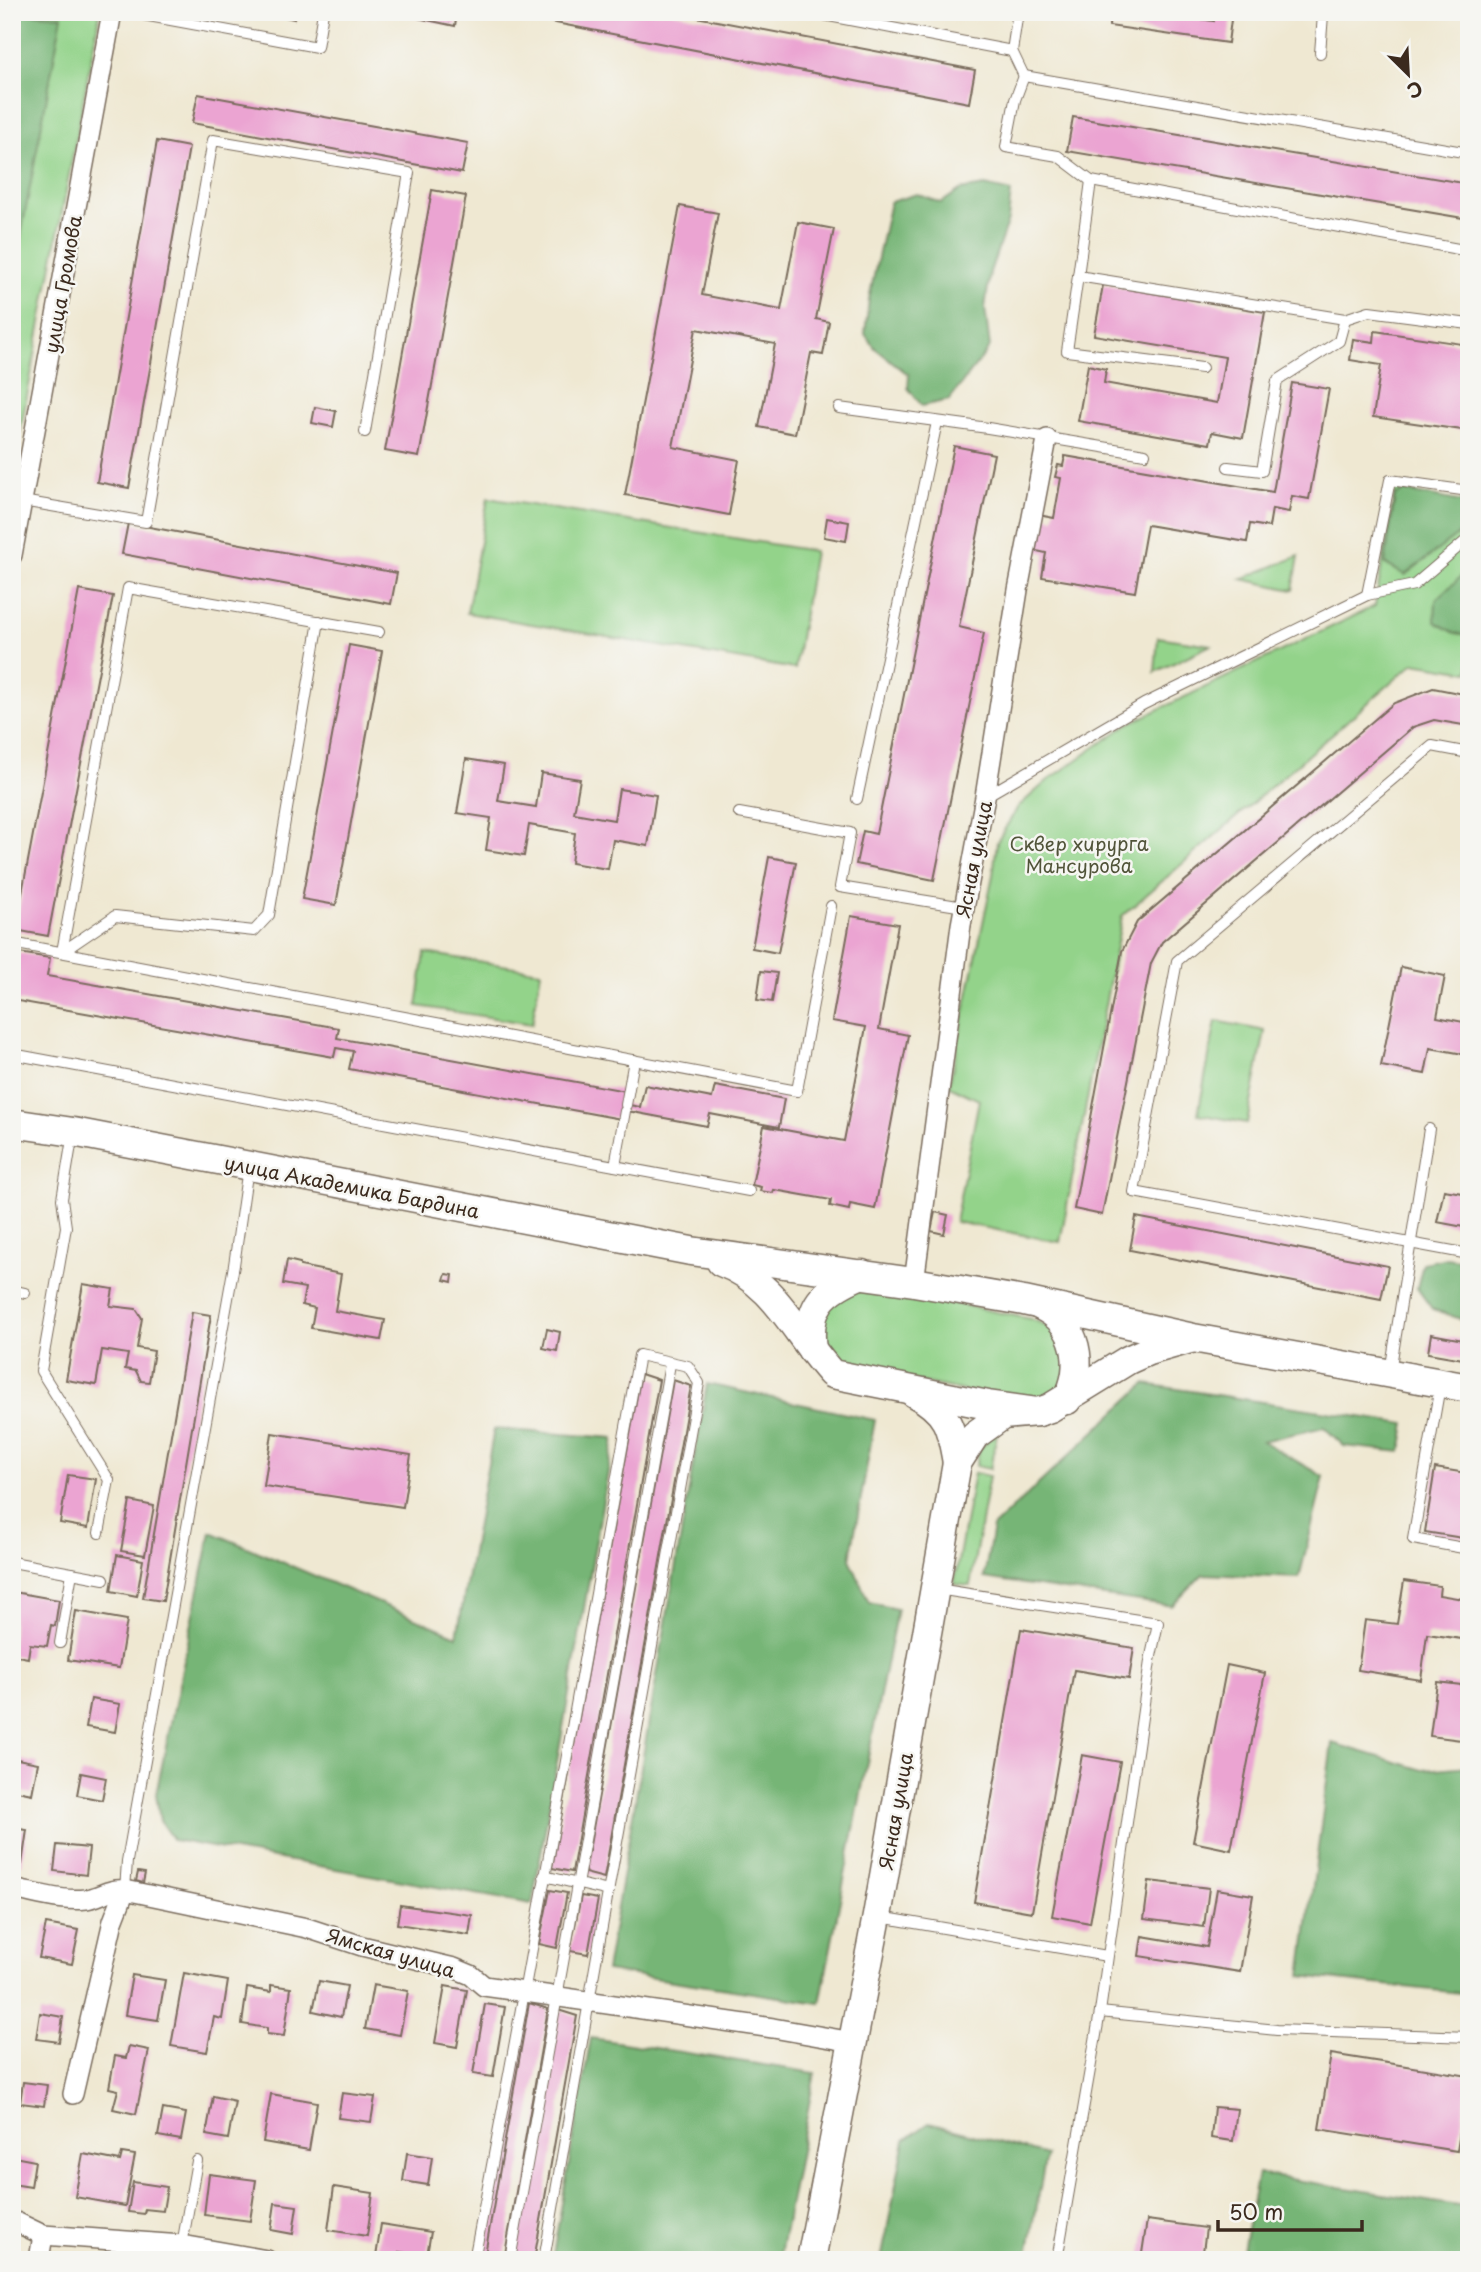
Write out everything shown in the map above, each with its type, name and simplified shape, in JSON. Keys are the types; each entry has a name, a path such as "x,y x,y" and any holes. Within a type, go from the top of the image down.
{"street":[{"name":"улица Громова","path":"12,555 112,12"},
{"name":"Ясная улица","path":"914,1282 964,907 985,797 1017,590 1047,439"},
{"name":"улица Академика Бардина","path":"12,1123 73,1132 691,1251 914,1282 1035,1304 1193,1338 1469,1388"},
{"name":"улица Академика Бардина","path":"691,1251 741,1269 754,1278 832,1374 988,1405 1038,1412 1050,1409 1128,1360 1148,1351 1193,1338"},
{"path":"812,1350 810,1335 816,1306 828,1291 862,1274"},
{"name":"улица Академика Бардина","path":"1035,1304 1051,1311 1066,1328 1077,1348 1076,1381 1067,1399"},
{"path":"904,1388 931,1402 942,1413 950,1426 957,1463"},
{"name":"Ясная улица","path":"811,2260 877,1916 957,1463 975,1435 1003,1415 1038,1412"},
{"name":"Ямская улица","path":"12,1889 73,1899 85,1899 108,1890 125,1890 307,1928 454,1968 471,1975 484,1986 853,2042"},
{"path":"73,2094 113,1921 125,1890"},
{"path":"12,2220 43,2235 131,2251 182,2245 267,2260"},
{"path":"39,2260 43,2235"}],"lane":[{"path":"127,12 317,47 323,12"},
{"path":"808,12 1012,51"},
{"path":"1018,12 1012,51 1024,76 1006,148 1058,156 1091,181 1469,251"},
{"path":"1320,53 1321,12"},
{"path":"1024,76 1469,153"},
{"path":"22,501 146,522 213,140 409,173 365,432"},
{"path":"1091,181 1067,351 1202,369"},
{"path":"1078,276 1345,319 1369,311 1469,324"},
{"path":"1228,467 1262,471 1277,381 1339,341 1345,319"},
{"path":"839,408 988,428 1145,454"},
{"path":"857,799 937,422"},
{"path":"1367,595 1390,481 1469,491"},
{"path":"985,797 1144,704 1367,595 1413,585 1469,538"},
{"path":"62,952 128,588 379,632"},
{"path":"62,952 115,916 254,931 269,915 319,621"},
{"path":"1469,753 1432,747 1177,961 1134,1192 1469,1254"},
{"path":"739,813 850,833 840,887 964,907"},
{"path":"12,943 797,1091 831,906"},
{"path":"12,1054 749,1191"},
{"path":"615,1166 634,1060"},
{"path":"1390,1373 1429,1129"},
{"path":"73,1132 62,1199 66,1227 41,1371 108,1480 99,1533"},
{"path":"125,1890 127,1861 234,1265 248,1167"},
{"path":"12,1290 25,1293"},
{"path":"474,2260 526,1992 544,1876 639,1355 688,1366 699,1383 609,1891 587,2000 544,2260"},
{"path":"510,2260 670,1364"},
{"path":"1441,1382 1413,1539 1469,1549"},
{"path":"12,1562 104,1579"},
{"path":"60,1643 72,1573"},
{"path":"934,1589 1157,1623 1100,2012 1057,2260"},
{"path":"544,1876 609,1891"},
{"path":"877,1916 1107,1956"},
{"path":"1100,2012 1277,2030 1469,2037"},
{"path":"182,2245 197,2161"}],"green space":[{"path":"12,12 100,12 12,475"},
{"path":"12,12 62,16 12,283"},
{"path":"985,186 1011,192 1008,220 990,272 985,308 990,347 949,400 922,406 908,388 909,375 875,348 865,334 869,299 890,202 917,194 941,203 960,190"},
{"name":"Сквер хирурга Мансурова","path":"1395,489 1469,505 1469,672 1414,663 1122,916 1060,1242 955,1222 979,1100 949,1086 993,875 997,842 1018,807 1047,781 1128,724 1375,606"},
{"path":"1404,491 1469,503 1469,526 1405,575 1385,564 1395,496"},
{"path":"488,498 814,551 795,669 467,613"},
{"path":"1299,556 1293,590 1241,579"},
{"path":"1469,569 1469,635 1455,633 1435,622 1436,600"},
{"path":"1158,637 1211,645 1155,672"},
{"path":"425,953 541,971 532,1024 417,1006"},
{"path":"1216,1021 1265,1031 1247,1123 1198,1114"},
{"path":"1447,1258 1469,1262 1469,1322 1432,1309 1417,1288 1423,1263"},
{"path":"867,1286 1031,1319 1048,1326 1072,1360 1061,1389 1025,1403 841,1366 823,1345 823,1316 832,1303"},
{"path":"707,1384 875,1420 850,1559 869,1603 897,1609 820,2003 606,1971"},
{"path":"1145,1384 1406,1424 1401,1452 1344,1446 1324,1427 1262,1441 1324,1477 1299,1578 1203,1574 1172,1606 984,1578 993,1527"},
{"path":"494,1429 614,1438 532,1904 173,1840 160,1821 156,1794 211,1532 457,1636"},
{"path":"998,1429 990,1469 976,1466 979,1450"},
{"path":"974,1473 989,1476 970,1586 954,1584"},
{"path":"1332,1743 1423,1770 1469,1766 1469,1994 1301,1976"},
{"path":"591,2038 815,2073 779,2260 552,2260"},
{"path":"929,2123 1046,2155 1027,2260 881,2260 905,2140"},
{"path":"1258,2174 1458,2206 1469,2200 1469,2260 1241,2260"}],"building":[{"path":"264,12 295,12 294,19"},
{"path":"390,12 457,12 455,26"},
{"path":"499,12 670,12 975,70 969,103"},
{"path":"1110,12 1154,12 1214,21 1215,12 1232,12 1228,43 1109,26"},
{"path":"198,94 468,143 462,173 192,123"},
{"path":"1073,117 1469,184 1469,219 1067,151"},
{"path":"157,141 189,147 129,488 97,482"},
{"path":"432,190 466,196 419,457 385,451"},
{"path":"680,206 718,213 702,295 781,310 798,222 834,229 816,319 829,322 823,355 811,353 795,434 759,427 775,344 696,329 673,447 739,460 729,515 625,495"},
{"path":"1103,285 1265,312 1243,438 1212,432 1210,444 1078,421 1088,365 1106,369 1104,383 1217,403 1225,357 1094,335"},
{"path":"1375,331 1469,345 1469,431 1373,417 1381,365 1350,360 1353,339 1374,342"},
{"path":"1292,383 1329,389 1309,499 1292,496 1289,512 1272,509 1269,527 1250,524 1247,542 1147,525 1135,592 1042,577 1046,553 1032,550 1038,515 1054,518 1061,478 1055,477 1058,465 1063,466 1065,456 1273,492"},
{"path":"315,407 336,411 333,427 312,423"},
{"path":"954,446 994,454 959,627 984,633 934,880 856,864 863,831 876,834"},
{"path":"827,518 849,522 846,541 824,537"},
{"path":"128,523 397,573 391,604 122,554"},
{"path":"79,590 113,596 48,936 15,930"},
{"path":"349,645 382,651 336,905 302,899"},
{"path":"1433,688 1469,695 1469,726 1434,720 1413,727 1162,942 1151,963 1102,1215 1074,1209 1122,951 1137,922 1394,703"},
{"path":"466,759 504,765 498,801 536,807 541,773 580,779 574,813 614,820 619,789 656,795 648,846 613,840 608,869 571,863 575,833 529,825 524,856 486,850 491,818 457,813"},
{"path":"769,857 796,862 778,953 752,948"},
{"path":"851,916 898,924 879,1029 908,1035 875,1209 850,1204 849,1210 830,1206 831,1200 774,1190 773,1193 760,1191 761,1187 752,1185 764,1126 844,1141 866,1027 832,1021"},
{"path":"19,953 50,958 47,976 339,1028 337,1038 626,1091 624,1104 640,1107 645,1085 712,1098 715,1086 784,1099 779,1127 710,1114 707,1126 622,1110 621,1119 349,1069 353,1051 336,1048 334,1057 12,1000"},
{"path":"1401,967 1445,976 1437,1017 1469,1023 1469,1055 1430,1048 1425,1074 1381,1066"},
{"path":"761,971 777,973 772,1002 757,1000"},
{"path":"1469,1058 1469,1083 1463,1082"},
{"path":"1444,1190 1469,1194 1469,1228 1437,1222"},
{"path":"935,1212 948,1215 944,1234 931,1231"},
{"path":"1136,1217 1388,1266 1381,1299 1130,1250"},
{"path":"287,1260 300,1263 300,1266 341,1274 335,1311 385,1320 381,1340 311,1328 315,1308 302,1305 305,1288 283,1284"},
{"path":"446,1274 453,1275 452,1282 444,1280"},
{"path":"83,1284 113,1289 110,1306 136,1309 142,1318 137,1348 154,1351 149,1382 141,1381 136,1371 125,1369 128,1354 102,1350 96,1385 66,1380"},
{"path":"192,1312 211,1315 163,1601 143,1598"},
{"path":"547,1329 560,1332 557,1351 543,1348"},
{"path":"1431,1334 1469,1341 1469,1360 1428,1353"},
{"path":"641,1374 659,1380 572,1872 552,1868"},
{"path":"673,1380 691,1386 604,1878 585,1873"},
{"path":"272,1433 411,1455 403,1507 264,1486"},
{"path":"1435,1468 1466,1473 1469,1468 1469,1539 1425,1532"},
{"path":"68,1475 96,1479 88,1528 60,1523"},
{"path":"130,1501 154,1506 145,1555 121,1551"},
{"path":"117,1555 143,1560 137,1596 111,1591"},
{"path":"1404,1581 1440,1586 1439,1595 1469,1600 1469,1640 1427,1634 1421,1680 1358,1670 1365,1620 1397,1624"},
{"path":"14,1592 59,1600 55,1626 51,1625 47,1646 30,1644 28,1658 12,1655"},
{"path":"76,1611 127,1620 119,1668 68,1660"},
{"path":"1021,1629 1134,1648 1129,1679 1074,1670 1032,1912 974,1902"},
{"path":"1227,1665 1265,1673 1231,1850 1193,1842"},
{"path":"1437,1682 1469,1686 1469,1741 1430,1736"},
{"path":"91,1699 120,1704 115,1732 86,1727"},
{"path":"1082,1755 1120,1762 1090,1923 1052,1916"},
{"path":"12,1758 38,1763 32,1794 12,1790"},
{"path":"81,1773 106,1778 102,1800 77,1795"},
{"path":"12,1828 27,1830 22,1864 12,1863"},
{"path":"57,1845 89,1848 86,1875 54,1871"},
{"path":"138,1872 145,1873 143,1883 136,1881"},
{"path":"1149,1881 1209,1888 1204,1927 1144,1919"},
{"path":"1217,1889 1253,1895 1240,1972 1139,1956 1142,1936 1207,1947"},
{"path":"550,1890 567,1893 557,1948 539,1944"},
{"path":"581,1896 598,1899 588,1954 570,1951"},
{"path":"400,1905 472,1915 469,1935 397,1924"},
{"path":"46,1924 79,1930 72,1964 39,1958"},
{"path":"184,1973 228,1981 222,2019 214,2017 207,2052 171,2046"},
{"path":"132,1975 165,1980 158,2020 125,2015"},
{"path":"319,1981 347,1986 341,2017 313,2011"},
{"path":"271,1985 291,1988 284,2036 267,2034 267,2028 242,2024 247,1988 271,1992"},
{"path":"373,1985 408,1991 400,2035 365,2029"},
{"path":"445,1986 467,1990 457,2047 435,2043"},
{"path":"529,2003 548,2009 504,2260 484,2260"},
{"path":"485,2004 505,2007 493,2077 473,2074"},
{"path":"558,2010 577,2016 534,2260 514,2260"},
{"path":"40,2013 63,2017 59,2042 36,2039"},
{"path":"129,2046 149,2050 136,2114 113,2109 118,2090 109,2088 115,2056 126,2058"},
{"path":"1331,2054 1469,2076 1457,2151 1319,2129"},
{"path":"23,2082 47,2085 44,2106 20,2103"},
{"path":"342,2093 375,2097 371,2122 338,2118"},
{"path":"271,2094 317,2102 309,2150 263,2142"},
{"path":"213,2096 235,2101 228,2139 206,2135"},
{"path":"1214,2107 1237,2109 1233,2141 1211,2138"},
{"path":"163,2109 186,2113 181,2140 158,2136"},
{"path":"122,2153 135,2155 125,2206 75,2197 83,2154 120,2161"},
{"path":"407,2153 432,2157 428,2185 403,2181"},
{"path":"14,2157 35,2161 31,2187 12,2184"},
{"path":"209,2174 256,2180 250,2221 204,2215"},
{"path":"133,2182 167,2187 163,2211 145,2209 144,2214 128,2212"},
{"path":"334,2187 373,2193 367,2236 328,2230"},
{"path":"275,2203 297,2206 293,2234 271,2230"},
{"path":"1147,2220 1206,2228 1202,2260 1141,2260"},
{"path":"381,2224 431,2232 426,2260 412,2260 413,2254 399,2252 398,2260 376,2257"}]}
